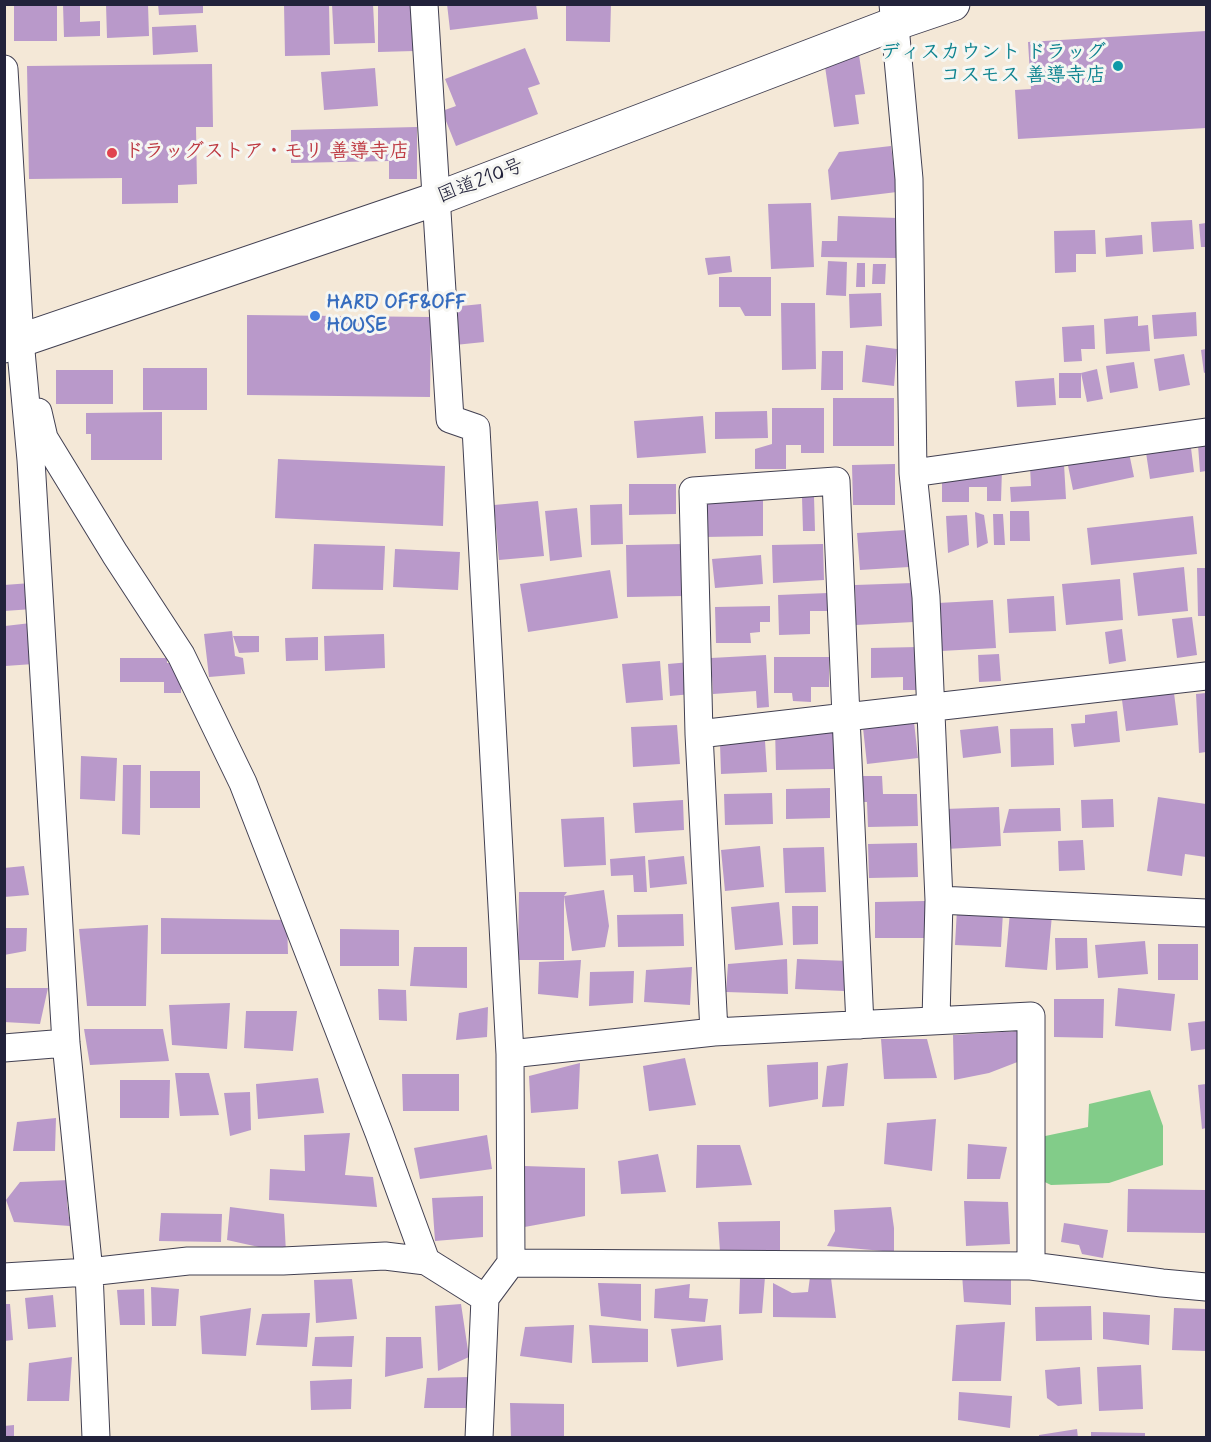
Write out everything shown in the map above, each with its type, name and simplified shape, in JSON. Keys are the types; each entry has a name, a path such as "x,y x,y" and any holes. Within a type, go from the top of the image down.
{"highway":[{"name":"国道210号","path":"12,343 436,199 893,14 953,4"}],"street":[{"path":"424,4 450,419 476,428 510,1054 511,1263 485,1298 479,1437"},
{"path":"893,14 909,180 913,473 926,597 939,900 936,1020"},
{"path":"4,69 12,343 31,460 66,1043 89,1272 96,1437"},
{"path":"12,343 44,438 115,554 182,655 243,783 379,1133 426,1261"},
{"path":"913,473 1206,432"},
{"path":"714,1032 699,734 693,491 836,481 860,1025"},
{"path":"699,734 1206,676"},
{"path":"939,900 1206,913"},
{"path":"510,1054 714,1032 1031,1016 1031,1266"},
{"path":"4,1048 66,1043"},
{"path":"4,1277 89,1272 188,1261 283,1261 385,1256 426,1261 485,1298"},
{"path":"511,1263 1031,1266 1206,1287"}],"green space":[{"path":"1150,1090 1163,1126 1163,1165 1109,1183 1051,1185 1030,1175 1031,1139 1088,1127 1089,1104"}],"building":[{"path":"14,4 57,4 57,41 14,41"},
{"path":"63,4 80,4 80,22 100,21 100,36 64,37"},
{"path":"106,4 148,4 149,36 107,38"},
{"path":"158,4 203,4 203,13 159,15"},
{"path":"284,4 329,4 330,55 285,56"},
{"path":"332,4 373,4 375,43 334,44"},
{"path":"378,4 414,4 414,51 378,52"},
{"path":"447,4 536,4 538,19 450,30"},
{"path":"566,4 611,4 610,42 566,41"},
{"path":"196,25 198,52 153,55 152,27"},
{"name":"ディスカウント ドラッグ コスモス 善導寺店","path":"1206,31 1206,128 1018,139 1015,90 1031,89 1028,42"},
{"path":"525,48 540,84 528,88 538,114 456,146 442,111 456,106 445,79"},
{"path":"859,55 865,94 855,95 859,124 834,127 824,60"},
{"name":"ドラッグストア・モリ 善導寺店","path":"212,64 213,127 196,127 197,184 178,185 178,203 122,204 122,178 29,179 27,66"},
{"path":"375,68 378,106 324,110 321,72"},
{"path":"417,127 417,179 389,179 389,161 291,163 291,130"},
{"path":"891,146 897,192 831,200 828,170 839,152"},
{"path":"811,203 814,267 771,269 768,204"},
{"path":"838,216 898,218 896,258 821,257 822,241 837,241"},
{"path":"1192,220 1194,249 1153,252 1151,222"},
{"path":"1206,223 1206,247 1201,247 1199,224"},
{"path":"1095,230 1096,254 1076,254 1076,272 1055,273 1054,231"},
{"path":"1142,235 1143,254 1106,257 1105,238"},
{"path":"730,256 732,272 708,275 705,258"},
{"path":"828,261 847,262 846,296 826,295"},
{"path":"857,263 865,263 865,287 856,287"},
{"path":"873,264 886,264 885,284 872,284"},
{"path":"719,277 771,277 771,316 745,316 740,307 719,307"},
{"path":"881,293 882,326 850,328 849,294"},
{"path":"781,303 815,303 816,369 782,370"},
{"path":"481,304 484,342 455,345 452,307"},
{"path":"1196,312 1197,336 1154,339 1152,315"},
{"path":"247,315 431,317 430,397 247,395"},
{"path":"1138,316 1138,326 1148,325 1150,351 1106,354 1104,319"},
{"path":"1094,325 1095,349 1081,349 1082,361 1064,362 1062,327"},
{"path":"866,345 897,349 894,386 862,382"},
{"path":"1206,349 1206,372 1204,373 1201,350"},
{"path":"822,351 843,351 843,390 821,390"},
{"path":"1184,354 1190,385 1159,391 1154,359"},
{"path":"1134,362 1138,388 1110,393 1106,366"},
{"path":"143,368 207,368 207,410 143,410"},
{"path":"1097,369 1103,399 1087,402 1081,373"},
{"path":"56,370 113,370 113,404 56,404"},
{"path":"1059,373 1081,373 1081,398 1059,398"},
{"path":"1054,378 1056,405 1017,407 1015,381"},
{"path":"833,398 894,398 894,446 833,446"},
{"path":"772,408 824,408 824,453 801,453 801,445 786,445 786,469 755,469 755,449 772,444"},
{"path":"767,411 768,438 715,439 715,412"},
{"path":"162,412 162,460 91,460 91,434 86,434 86,413"},
{"path":"703,416 706,453 637,458 634,421"},
{"path":"1190,440 1194,472 1150,479 1145,446"},
{"path":"1127,443 1134,477 1073,490 1066,456"},
{"path":"1206,444 1206,471 1200,472 1198,445"},
{"path":"278,459 445,466 443,526 275,518"},
{"path":"895,464 895,505 853,505 852,465"},
{"path":"1064,464 1066,499 1011,502 1010,487 1031,486 1030,466"},
{"path":"942,468 1002,469 1001,501 987,501 987,487 969,487 969,502 942,502"},
{"path":"629,484 676,484 676,514 629,515"},
{"path":"814,496 815,531 803,531 802,497"},
{"path":"763,499 763,536 704,537 703,500"},
{"path":"538,501 544,556 499,560 494,505"},
{"path":"622,504 623,544 591,545 590,505"},
{"path":"577,508 582,557 550,561 545,511"},
{"path":"1010,511 1029,511 1030,541 1010,541"},
{"path":"975,512 984,515 988,543 977,548"},
{"path":"993,514 1003,514 1005,545 994,545"},
{"path":"967,515 969,545 948,553 946,516"},
{"path":"1193,516 1197,554 1091,565 1087,528"},
{"path":"906,530 909,567 860,570 857,533"},
{"path":"314,544 385,546 383,590 312,589"},
{"path":"683,544 684,596 627,597 626,545"},
{"path":"823,544 824,580 773,583 772,545"},
{"path":"395,549 460,552 458,590 393,587"},
{"path":"761,555 763,584 715,588 712,559"},
{"path":"1184,567 1188,611 1138,616 1133,573"},
{"path":"1197,568 1206,568 1206,616 1198,616"},
{"path":"610,570 618,618 528,632 520,584"},
{"path":"1120,579 1123,620 1066,625 1062,584"},
{"path":"31,583 33,609 4,611 4,585"},
{"path":"913,583 914,622 856,625 855,585"},
{"path":"828,593 829,611 810,611 810,634 779,635 778,595"},
{"path":"1054,596 1056,631 1009,633 1007,599"},
{"path":"993,600 996,648 941,651 938,603"},
{"path":"770,606 770,622 760,622 760,632 750,633 751,643 716,643 715,607"},
{"path":"1192,617 1197,655 1177,658 1172,619"},
{"path":"31,623 34,664 5,666 5,626"},
{"path":"1122,629 1126,661 1109,664 1105,632"},
{"path":"232,631 235,656 243,658 245,674 209,677 204,634"},
{"path":"384,634 385,668 325,671 324,636"},
{"path":"233,636 259,636 259,652 239,653"},
{"path":"318,637 318,660 286,661 285,638"},
{"path":"918,647 920,690 903,690 903,677 871,678 871,648"},
{"path":"999,654 1001,681 979,682 978,655"},
{"path":"766,655 769,707 757,708 756,691 713,694 711,658"},
{"path":"774,657 829,657 829,687 811,687 811,702 793,701 792,693 774,693"},
{"path":"120,658 167,658 167,663 181,663 181,693 164,693 164,682 120,682"},
{"path":"660,661 663,700 626,703 622,664"},
{"path":"690,662 692,694 670,696 668,664"},
{"path":"1174,693 1178,725 1126,731 1122,700"},
{"path":"1206,693 1206,752 1199,753 1196,694"},
{"path":"1117,711 1120,742 1074,747 1071,724 1085,723 1085,715"},
{"path":"914,722 918,758 867,764 863,728"},
{"path":"677,725 680,764 633,767 631,727"},
{"path":"998,726 1001,753 963,758 960,730"},
{"path":"834,727 834,769 776,770 775,728"},
{"path":"1053,728 1054,765 1011,767 1010,729"},
{"path":"765,741 767,772 721,774 720,743"},
{"path":"81,756 117,758 115,801 80,799"},
{"path":"123,765 141,765 140,835 122,834"},
{"path":"150,771 200,771 200,808 150,808"},
{"path":"857,776 882,776 883,794 917,794 918,826 868,827 867,802 857,802"},
{"path":"830,788 830,818 786,819 786,789"},
{"path":"772,793 773,824 725,825 724,794"},
{"path":"1158,797 1206,804 1206,857 1185,854 1182,876 1147,871"},
{"path":"1113,799 1114,827 1082,828 1081,800"},
{"path":"683,800 684,830 635,833 633,803"},
{"path":"999,807 1001,846 946,849 945,809"},
{"path":"1060,808 1061,831 1003,833 1009,809"},
{"path":"604,817 606,865 564,867 561,819"},
{"path":"1083,840 1085,870 1059,871 1058,841"},
{"path":"917,843 918,877 869,878 868,844"},
{"path":"760,846 764,887 725,891 721,850"},
{"path":"824,847 826,892 785,893 783,848"},
{"path":"645,856 647,892 634,892 633,875 611,876 610,859"},
{"path":"684,856 687,884 650,888 648,860"},
{"path":"24,866 29,895 4,897 4,868"},
{"path":"604,890 609,926 605,947 572,951 564,896"},
{"path":"519,892 567,892 564,896 564,960 518,960"},
{"path":"925,901 925,938 875,938 875,902"},
{"path":"779,902 783,945 735,950 731,907"},
{"path":"792,906 818,906 818,944 793,945"},
{"path":"957,909 1003,912 1001,947 955,945"},
{"path":"1010,912 1052,915 1047,970 1005,967"},
{"path":"683,914 684,946 618,947 617,915"},
{"path":"161,918 287,920 288,954 161,954"},
{"path":"148,925 146,1006 87,1006 79,929"},
{"path":"4,928 27,928 26,951 4,955"},
{"path":"340,929 399,930 399,966 340,966"},
{"path":"1055,938 1087,938 1088,968 1056,970"},
{"path":"1145,941 1148,974 1098,978 1095,945"},
{"path":"1158,944 1198,944 1198,980 1158,980"},
{"path":"414,947 467,947 467,988 410,986"},
{"path":"787,959 788,994 726,992 728,964"},
{"path":"797,959 849,961 845,991 795,989"},
{"path":"581,960 578,998 538,994 539,962"},
{"path":"692,967 690,1005 644,1002 646,970"},
{"path":"634,971 633,1003 589,1006 590,972"},
{"path":"4,988 48,988 40,1024 4,1022"},
{"path":"1118,988 1175,994 1171,1031 1115,1026"},
{"path":"378,989 406,990 407,1021 379,1020"},
{"path":"1054,999 1104,999 1103,1038 1054,1037"},
{"path":"230,1003 227,1049 172,1045 169,1005"},
{"path":"488,1007 487,1037 456,1040 459,1013"},
{"path":"246,1011 297,1011 293,1051 244,1048"},
{"path":"1206,1021 1206,1049 1191,1051 1188,1023"},
{"path":"84,1029 163,1029 169,1061 90,1065"},
{"path":"1019,1031 1020,1061 989,1073 954,1080 953,1035"},
{"path":"881,1039 927,1039 937,1078 884,1079"},
{"path":"685,1058 696,1105 649,1111 643,1066"},
{"path":"818,1062 818,1099 769,1107 767,1065"},
{"path":"580,1063 578,1109 531,1113 529,1076"},
{"path":"848,1063 844,1106 822,1107 827,1066"},
{"path":"175,1073 209,1073 219,1115 180,1116"},
{"path":"402,1074 459,1074 459,1111 403,1111"},
{"path":"318,1078 324,1113 258,1119 256,1084"},
{"path":"120,1080 170,1080 169,1118 120,1118"},
{"path":"1206,1084 1206,1128 1202,1129 1198,1085"},
{"path":"250,1092 251,1130 230,1136 224,1093"},
{"path":"56,1118 55,1151 13,1151 17,1122"},
{"path":"936,1119 932,1171 884,1164 887,1123"},
{"path":"350,1133 345,1175 373,1177 377,1207 269,1200 270,1169 305,1171 304,1135"},
{"path":"487,1135 492,1169 420,1179 414,1148"},
{"path":"968,1144 1007,1147 1000,1179 967,1179"},
{"path":"697,1145 740,1145 752,1185 696,1188"},
{"path":"658,1154 666,1192 621,1194 618,1161"},
{"path":"524,1166 585,1168 585,1216 519,1228"},
{"path":"70,1180 67,1203 70,1226 14,1222 6,1200 20,1182"},
{"path":"1128,1189 1206,1190 1206,1233 1127,1232"},
{"path":"483,1196 483,1237 435,1241 432,1198"},
{"path":"964,1201 1008,1202 1010,1244 966,1246"},
{"path":"230,1207 284,1214 286,1253 227,1240"},
{"path":"891,1207 894,1252 827,1246 835,1231 834,1210"},
{"path":"161,1213 222,1214 221,1242 159,1241"},
{"path":"780,1221 780,1251 720,1252 718,1222"},
{"path":"1064,1223 1108,1230 1103,1258 1082,1254 1079,1245 1061,1242"},
{"path":"962,1274 1011,1275 1011,1305 964,1302"},
{"path":"765,1277 762,1313 739,1314 740,1278"},
{"path":"810,1277 831,1278 836,1318 773,1317 773,1283 792,1293 808,1292"},
{"path":"352,1279 357,1319 316,1323 314,1280"},
{"path":"598,1283 641,1284 641,1321 601,1316"},
{"path":"690,1284 689,1298 708,1299 705,1322 654,1318 655,1289"},
{"path":"151,1287 179,1289 176,1326 152,1326"},
{"path":"144,1289 145,1325 120,1325 117,1290"},
{"path":"53,1295 56,1327 28,1329 25,1298"},
{"path":"4,1304 10,1304 13,1340 4,1341"},
{"path":"461,1304 469,1357 438,1371 435,1306"},
{"path":"1091,1306 1092,1340 1036,1341 1035,1307"},
{"path":"251,1308 246,1356 202,1354 200,1316"},
{"path":"1174,1308 1206,1309 1206,1351 1172,1350"},
{"path":"1103,1312 1150,1315 1149,1345 1103,1339"},
{"path":"310,1313 307,1347 256,1345 262,1314"},
{"path":"1005,1322 1001,1381 952,1381 956,1325"},
{"path":"574,1325 572,1363 520,1356 525,1327"},
{"path":"589,1325 648,1329 648,1362 592,1363"},
{"path":"721,1325 723,1360 677,1367 671,1329"},
{"path":"354,1336 352,1367 312,1366 315,1337"},
{"path":"386,1337 421,1337 423,1368 385,1377"},
{"path":"72,1357 69,1401 27,1401 29,1363"},
{"path":"1141,1365 1143,1409 1099,1411 1097,1367"},
{"path":"1080,1367 1082,1404 1058,1406 1047,1398 1045,1370"},
{"path":"471,1377 473,1408 424,1408 427,1378"},
{"path":"352,1379 351,1409 311,1410 310,1381"},
{"path":"959,1392 1012,1396 1010,1428 958,1420"},
{"path":"510,1403 564,1404 564,1438 511,1438"},
{"path":"14,1425 14,1438 4,1438 4,1426"},
{"path":"1077,1429 1078,1438 1039,1438 1039,1435"},
{"path":"1091,1432 1145,1433 1145,1438 1091,1438"}],"place":[{"name":"ディスカウント ドラッグ コスモス 善導寺店","path":"1118,66"},
{"name":"ドラッグストア・モリ 善導寺店","path":"112,153"},
{"name":"HARD OFF&OFF HOUSE","path":"315,316"}]}
